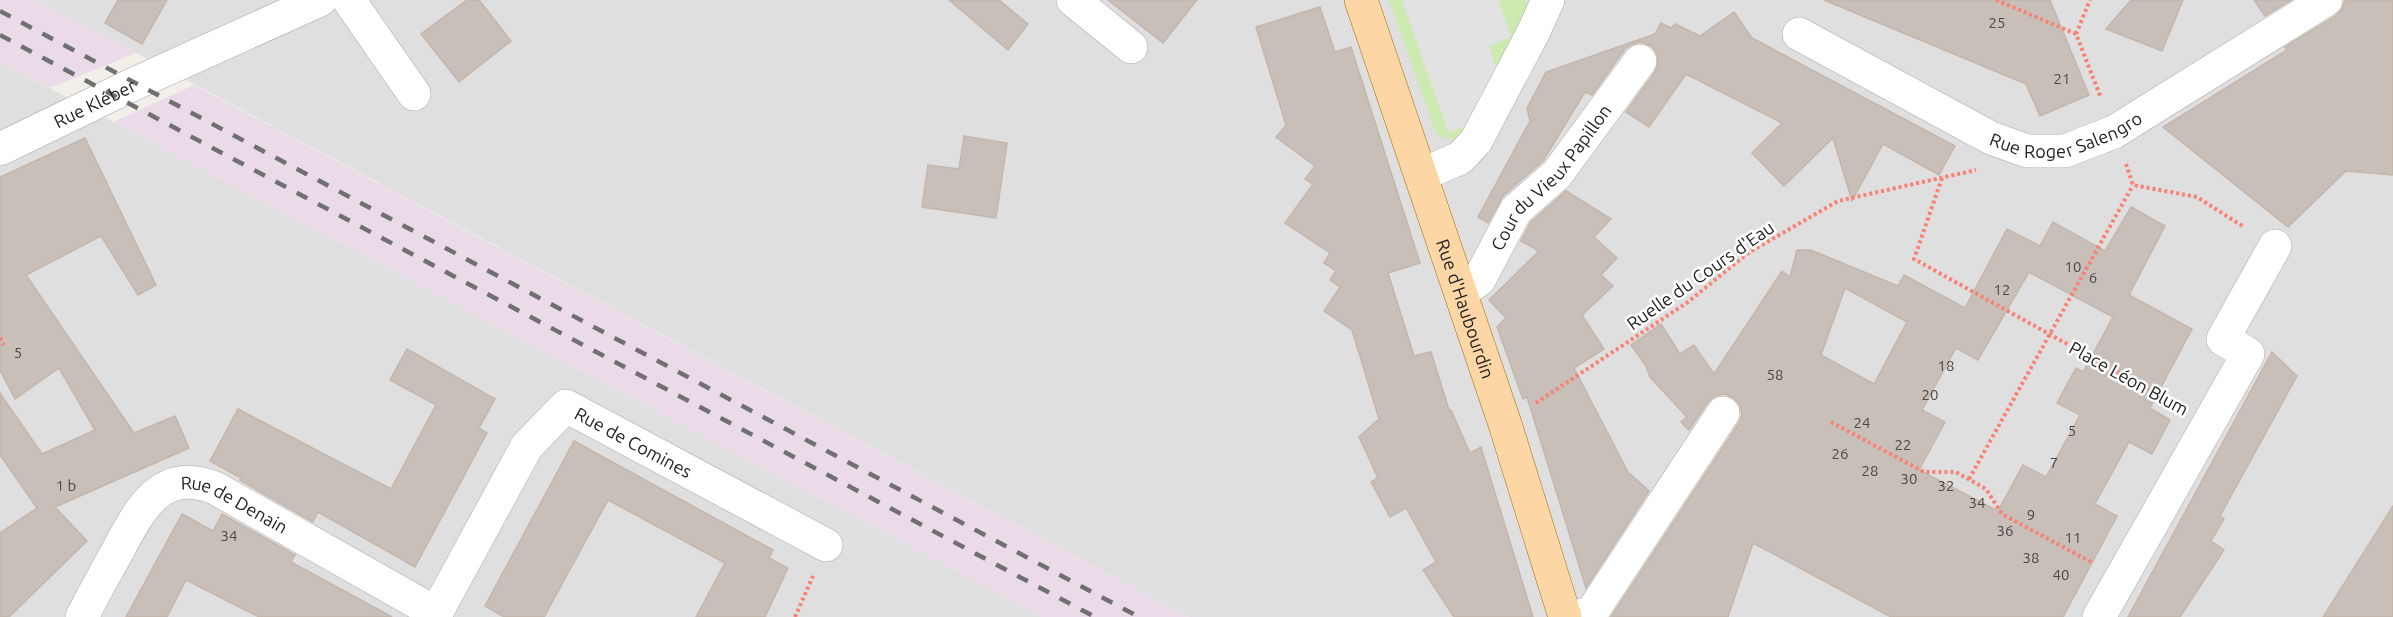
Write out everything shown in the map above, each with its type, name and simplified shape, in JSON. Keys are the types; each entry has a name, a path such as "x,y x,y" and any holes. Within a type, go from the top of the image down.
{"main road":[{"name":"Rue d'Haubourdin","path":"1361,0 1505,424 1565,617"}],"street":[{"name":"Rue Kléber","path":"0,148 189,58 320,0"},
{"path":"349,0 414,94"},
{"path":"1073,0 1131,47"},
{"path":"1421,175 1460,158 1476,141 1548,0"},
{"name":"Rue Roger Salengro","path":"1799,34 1967,126 2012,147 2027,151 2065,151 2114,132 2326,0"},
{"name":"Cour du Vieux Papillon","path":"1461,292 1479,280 1516,210 1557,174 1640,61"},
{"name":"Place Léon Blum","path":"2099,617 2248,354 2223,339 2275,246"},
{"name":"Rue de Comines","path":"435,615 527,446 566,406 826,545"},
{"path":"1577,617 1592,612 1723,413"},
{"name":"Rue de Denain","path":"82,617 145,503 165,488 188,482 197,482 215,488 435,615"}],"path":[{"path":"1996,0 2076,34"},
{"path":"2090,0 2076,34 2133,184 2197,198 2275,246"},
{"name":"Ruelle du Cours d'Eau","path":"1505,424 1688,302 1748,254 1838,201 1974,171 2027,151"},
{"name":"Place Léon Blum","path":"1942,178 1914,259 2209,423"},
{"name":"Place Léon Blum","path":"1969,479 2133,184"},
{"path":"0,338 4,345"},
{"path":"1831,422 1924,472 1956,472 1986,489 2002,514 2121,578"},
{"path":"795,617 826,545"}],"shaded area":[{"path":"0,0 37,0 136,53 50,88 0,62"},
{"path":"37,0 2393,0 2393,617 1189,617"},
{"path":"1402,0 1498,0 1511,37 1489,46 1496,67 1471,125 1448,132"},
{"path":"0,62 113,122 1043,617 0,617"},
{"path":"194,85 1189,617 1043,617 113,122"}],"green space":[{"path":"1389,0 1402,0 1448,132 1471,125 1455,138 1446,139 1436,133"},
{"path":"1498,0 1527,0 1522,29 1514,44 1496,67 1488,46 1511,37"}],"building":[{"path":"118,0 167,0 142,44 105,23"},
{"path":"467,0 479,0 511,41 459,82 421,34"},
{"path":"949,0 999,0 1028,24 1008,50"},
{"path":"1108,0 1197,0 1163,43"},
{"path":"1824,0 2050,0 2089,95 2040,116 2026,84"},
{"path":"2131,0 2183,0 2162,51 2106,29"},
{"path":"2254,0 2291,0 2265,16"},
{"path":"2345,0 2393,0 2393,175 2346,171 2288,227 2163,127 2287,50 2285,47 2336,16"},
{"path":"1320,7 1335,52 1351,47 1420,263 1388,273 1414,356 1431,352 1449,410 1470,453 1481,447 1533,617 1454,617 1423,570 1436,562 1406,508 1390,517 1371,482 1378,478 1359,437 1379,419 1352,330 1324,311 1340,287 1330,280 1336,271 1324,263 1330,253 1285,223 1313,184 1305,179 1315,166 1276,137 1286,125 1256,27"},
{"path":"1734,12 1752,38 1955,146 1939,175 1883,144 1852,201 1833,138 1784,186 1752,153 1782,123 1686,74 1649,127 1626,112 1655,72 1658,64 1657,54 1652,46 1641,42 1625,49 1592,95 1585,92 1543,161 1503,196 1488,223 1478,217 1530,121 1527,108 1546,72 1655,34 1661,23 1671,28 1675,24 1700,36"},
{"path":"964,136 1007,143 996,218 922,207 928,165 959,169"},
{"path":"85,138 156,285 138,295 101,236 26,275 134,433 175,416 189,448 55,507 87,541 9,617 0,617 0,533 37,508 0,455 0,393 42,454 95,430 59,368 15,399 0,370 0,177"},
{"path":"1566,191 1611,219 1594,237 1617,258 1601,275 1613,286 1582,315 1604,349 1574,368 1628,472 1649,491 1586,588 1527,397 1523,399 1497,327 1506,318 1489,300 1539,251 1521,241 1531,222"},
{"path":"2131,207 2165,226 2129,295 2192,329 2150,408 2170,420 2152,454 2129,442 2095,504 2117,516 2063,617 1891,617 1753,543 1728,617 1611,617 1739,423 1742,415 1740,405 1734,398 1725,394 1715,396 1707,403 1689,430 1681,422 1687,417 1650,377 1646,366 1631,345 1661,324 1680,354 1694,345 1714,374 1782,271 1790,277 1797,250 1811,250 1898,286 1904,275 1965,308 2007,229 2040,246 2053,222 2105,251","holes":["2029,272 2113,317 2083,372 2076,368 2057,403 2080,415 2046,477 2023,465 1998,511 1919,470 1945,422 1922,410 1956,348 1978,360","1845,288 1907,322 1874,384 1821,355"]},
{"path":"407,349 495,399 479,428 487,433 415,567 318,512 313,522 210,461 238,409 391,489 436,405 390,380"},
{"path":"2272,352 2297,376 2220,516 2224,519 2211,541 2224,550 2180,617 2128,617"},
{"path":"574,441 773,550 769,558 788,568 765,617 696,617 725,563 608,500 544,617 504,617 485,606"},
{"path":"2393,506 2393,617 2323,617"},
{"path":"182,514 213,531 222,514 295,555 291,562 392,617 259,617 186,580 167,617 126,617"}],"railway":[{"path":"0,11 1139,617"},
{"path":"0,35 1095,617"}]}
